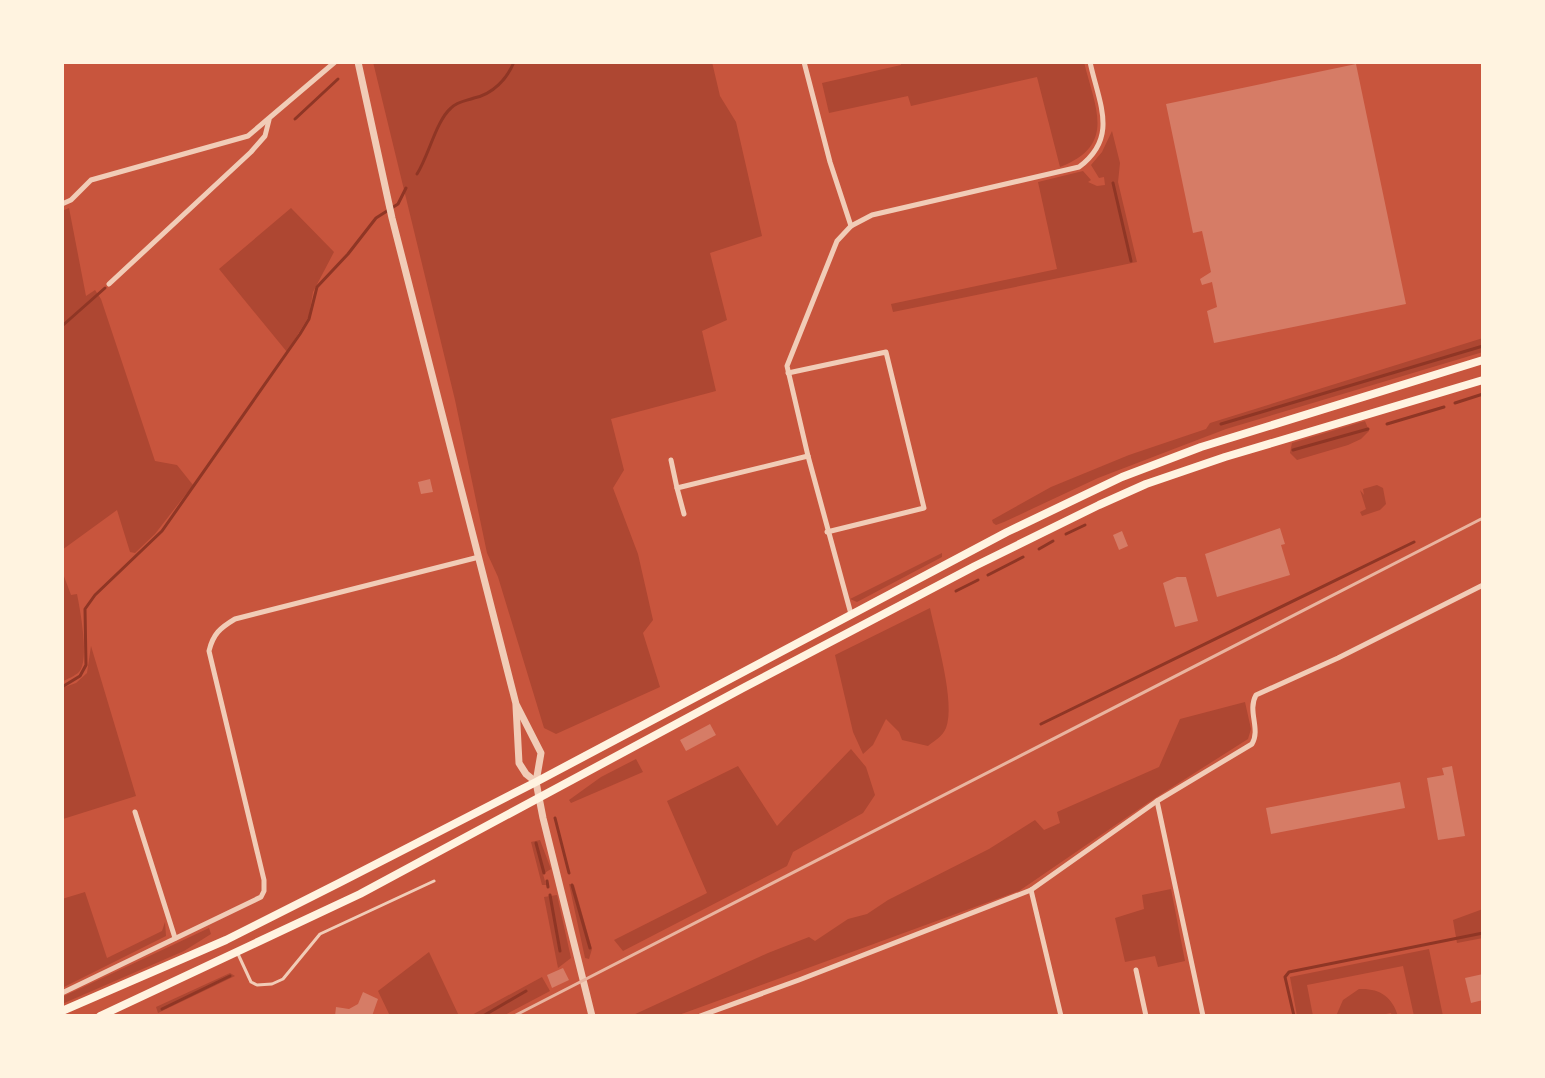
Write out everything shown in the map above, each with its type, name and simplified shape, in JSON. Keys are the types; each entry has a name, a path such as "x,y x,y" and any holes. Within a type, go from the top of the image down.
{"main road":[{"path":"62,1011 226,940 536,782 1007,532 1122,477 1201,447 1483,360"},
{"path":"100,1016 360,894 743,688 975,566 1099,505 1146,484 1229,455 1483,380"}],"street":[{"path":"62,204 71,200 91,180 248,136 335,62"},
{"path":"358,62 389,206 516,704 519,763 536,782"},
{"path":"804,62 830,162 851,226"},
{"path":"851,614 827,532 788,373 789,359 837,241 851,226 872,215 1079,167 1093,157 1103,138 1104,124 1090,62"},
{"path":"109,284 251,152 265,136 269,119"},
{"path":"788,373 886,352 924,508 827,532"},
{"path":"677,488 808,456"},
{"path":"671,460 684,514"},
{"path":"62,993 231,913 261,897 264,891 261,865 209,651 212,637 219,629 235,619 479,557"},
{"path":"700,1016 1031,890 1157,801 1252,744 1256,738 1252,702 1256,695 1338,658 1483,585"},
{"path":"516,704 541,753 536,782 592,1016"},
{"path":"1157,801 1203,1016"},
{"path":"135,812 175,938"},
{"path":"1031,890 1061,1016"},
{"path":"1136,970 1146,1016"}],"lane":[{"path":"238,953 251,982 257,985 272,984 283,979 320,934 434,881"}],"shaded area":[{"path":"373,62 712,62 720,96 736,122 762,236 710,253 727,320 702,331 716,391 611,419 624,470 613,488 638,554 653,620 643,633 660,687 556,734 544,728 498,577 487,553 455,400"},
{"path":"901,62 1084,62 1096,110 1096,136 1078,158 1060,167 1037,77 911,106 908,96 829,113 822,83 901,65"},
{"path":"1112,131 1120,163 1118,182 1137,262 893,312 891,304 1057,269 1038,182 1083,171 1091,180 1088,182 1105,185 1104,177 1099,178 1091,165 1102,152"},
{"path":"69,208 86,296 95,290 101,299 155,461 177,465 193,485 155,534 135,553 130,552 117,510 62,550 62,211"},
{"path":"291,208 334,252 313,292 309,316 287,352 219,269"},
{"path":"1483,338 1483,352 1226,429 1098,478 1004,522 993,523 992,520 1051,487 1129,455 1206,429 1210,423"},
{"path":"1365,421 1369,431 1348,445 1297,460 1290,453 1292,443"},
{"path":"1377,485 1383,488 1386,504 1380,510 1362,516 1360,512 1366,509 1360,490 1364,495 1363,489"},
{"path":"942,553 942,557 857,602 850,599"},
{"path":"62,571 71,595 77,594 84,657 79,672 62,682"},
{"path":"930,608 947,687 946,728 928,746 902,740 899,732 886,719 873,745 863,754 853,732 835,655"},
{"path":"91,646 136,796 63,819 62,688 76,683 87,673"},
{"path":"1245,702 1251,729 1248,739 1019,891 676,1016 631,1016 768,953 809,937 815,941 848,919 867,914 888,900 989,849 1035,820 1044,830 1060,823 1057,812 1159,767 1180,719"},
{"path":"851,749 866,767 875,795 863,813 793,852 787,866 623,951 614,940 707,893 667,801 738,766 777,826"},
{"path":"636,759 643,772 571,803 569,800 601,777"},
{"path":"540,840 551,869 543,874 546,885 542,885 531,842"},
{"path":"569,884 574,885 592,949 589,959 585,958"},
{"path":"1171,889 1185,961 1158,967 1155,956 1125,962 1115,918 1144,909 1142,895"},
{"path":"85,892 107,958 162,931 165,922 166,936 62,988 62,899"},
{"path":"557,895 571,958 558,968 544,897"},
{"path":"1483,909 1483,938 1457,943 1453,920"},
{"path":"209,928 211,934 184,951 62,1004 62,997"},
{"path":"1429,949 1443,1016 1414,1016 1403,966 1307,985 1313,1016 1297,1016 1290,977"},
{"path":"429,952 459,1016 390,1016 378,991"},
{"path":"230,973 235,976 158,1013 156,1007"},
{"path":"542,977 550,991 503,1016 470,1016"},
{"path":"1359,989 1384,995 1398,1016 1391,1013 1336,1016 1343,1000"}],"building":[{"path":"1356,64 1406,304 1214,343 1207,311 1217,307 1212,282 1202,285 1200,279 1211,272 1202,231 1193,233 1166,104"},
{"path":"430,479 433,492 421,494 418,482"},
{"path":"1280,528 1285,544 1281,545 1290,575 1217,597 1205,554"},
{"path":"1122,531 1128,546 1119,550 1113,535"},
{"path":"1186,577 1198,621 1175,627 1163,583"},
{"path":"710,724 716,735 686,751 680,740"},
{"path":"1452,766 1465,836 1438,840 1427,778 1444,775 1442,768"},
{"path":"1400,782 1405,808 1271,834 1266,808"},
{"path":"563,968 569,980 552,988 547,975"},
{"path":"1483,974 1483,1000 1471,1003 1465,978"},
{"path":"363,992 378,999 372,1016 335,1016 336,1007 349,1009 358,1004"}],"waterway":[{"path":"417,174 451,108 493,89 514,62"},
{"path":"295,119 338,79"},
{"path":"1113,183 1131,261"},
{"path":"62,687 80,676 86,665 85,609 95,595 162,531 300,334 309,319 317,287 376,218 398,204 406,188"},
{"path":"62,326 105,288"},
{"path":"1221,424 1483,346"},
{"path":"1455,403 1483,394"},
{"path":"1387,424 1444,407"},
{"path":"1293,450 1368,429"},
{"path":"1066,534 1085,525"},
{"path":"1039,549 1053,541"},
{"path":"1041,724 1414,542"},
{"path":"988,575 1023,557"},
{"path":"956,591 978,580"},
{"path":"555,818 569,873"},
{"path":"536,843 544,873"},
{"path":"547,881 548,887"},
{"path":"572,885 590,948"},
{"path":"550,895 560,951"},
{"path":"1294,1016 1285,977 1289,972 1483,933"},
{"path":"162,1009 230,976"},
{"path":"483,1016 526,991"}],"railway":[{"path":"514,1016 1483,518"}]}
